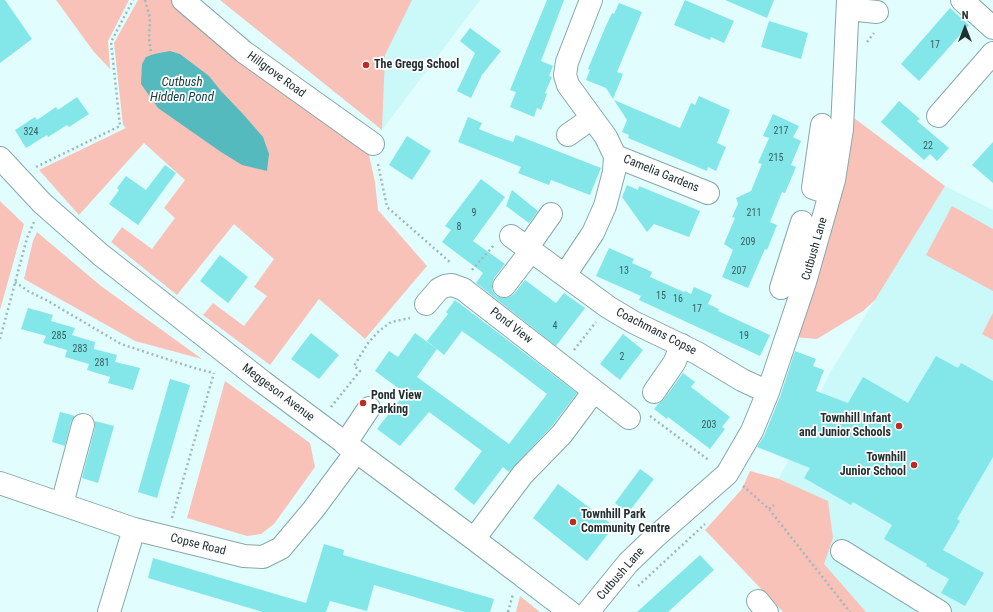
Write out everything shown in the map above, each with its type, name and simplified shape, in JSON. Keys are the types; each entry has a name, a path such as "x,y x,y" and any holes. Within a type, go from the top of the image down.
{"street":[{"name":"Hillgrove Road","path":"184,0 244,52 373,144"},
{"name":"Camelia Gardens","path":"565,274 594,233 605,206 614,172 615,156 606,137 568,85 565,75 568,62 591,0"},
{"path":"962,0 993,28"},
{"name":"Cutbush Lane","path":"588,612 628,563 654,538 727,474 752,431 768,392 805,282 804,250 830,194 834,180 842,129 848,4 878,12"},
{"path":"938,116 993,53"},
{"path":"568,135 592,118"},
{"path":"822,125 813,188 830,194"},
{"name":"Camelia Gardens","path":"615,156 708,193"},
{"name":"Meggeson Avenue","path":"0,158 16,177 42,203 100,255 228,355 570,612"},
{"path":"504,286 523,245 551,214"},
{"path":"781,288 804,250 802,222"},
{"name":"Coachmans Copse","path":"523,245 565,274 608,307 633,322 697,352 742,380 768,392"},
{"path":"426,304 439,290 445,286 459,288"},
{"name":"Pond View","path":"459,288 629,418"},
{"path":"654,392 674,363 682,345"},
{"path":"474,539 523,474 562,434 594,391"},
{"name":"Copse Road","path":"0,483 134,529 244,556 263,557 281,548 313,510 351,448 369,408"},
{"path":"62,504 83,425"},
{"path":"109,612 134,529"},
{"path":"842,551 940,612"}],"path":[{"path":"16,177 120,126 111,42 133,0"},
{"path":"145,0 150,18 149,38 151,52"},
{"path":"0,339 27,238 42,203"},
{"path":"459,288 493,245 523,245"},
{"path":"15,282 28,291 122,344 194,368 214,373 167,537"},
{"path":"319,424 360,371 354,366 368,343 379,331 391,322 417,318 426,304"},
{"path":"563,367 608,307"},
{"path":"727,474 741,484 769,509 850,612"},
{"path":"769,509 774,505"},
{"path":"633,589 637,587 708,520"}],"shaded area":[{"path":"56,0 129,0 108,41 110,69 94,52"},
{"path":"138,0 172,0 246,58 367,146 375,182 378,210 427,266 365,339 319,299 270,365 203,315 213,303 244,326 267,296 254,287 274,259 234,224 177,295 111,242 122,227 152,249 175,218 164,208 185,180 144,143 79,215 39,170 126,128 123,125 114,43"},
{"name":"The Gregg School","path":"220,0 480,0 382,130"},
{"name":"The Gregg School","path":"220,0 412,0 385,55 382,130"},
{"path":"850,115 945,186 875,300 863,311 817,339 794,337"},
{"name":"Townhill Infant and Junior Schools","path":"945,186 993,210 993,612 858,612 769,500 830,373"},
{"path":"0,201 24,224 0,310"},
{"path":"952,206 993,229 993,291 926,255"},
{"path":"37,232 101,286 202,359 135,341 24,279 33,241"},
{"path":"993,313 993,340 982,334"},
{"path":"225,381 310,443 315,467 274,524 261,534 247,536 187,518"},
{"path":"750,471 779,479 828,501 833,538 824,564 866,612 783,612 705,530 742,489"},
{"path":"520,596 540,612 516,612"}],"water":[{"name":"Cutbush Hidden Pond","path":"170,51 180,54 209,76 263,137 269,154 267,171 242,165 158,108 141,84 142,64 146,57"}],"building":[{"path":"0,0 5,0 32,39 0,63"},
{"path":"547,0 564,0 541,61 553,66 549,76 552,77 545,93 547,94 541,110 537,108 534,117 510,107 516,92 510,90"},
{"path":"685,0 734,21 724,43 711,37 710,40 674,25"},
{"path":"725,0 774,0 767,18"},
{"path":"619,3 642,12 617,72 623,74 613,99 606,88 586,80 590,70 588,69 605,28 612,13 614,14"},
{"path":"950,8 969,25 919,81 901,64"},
{"path":"769,21 808,33 801,59 761,47"},
{"path":"470,28 501,51 482,75 471,98 457,91 475,53 460,41"},
{"path":"699,96 730,110 717,143 726,147 716,171 708,167 707,171 628,138 629,135 622,132 627,120 614,100 680,128 691,103 695,105"},
{"path":"77,97 89,114 69,127 67,125 26,148 15,130 35,117 37,120 56,107 58,110"},
{"path":"899,101 920,119 917,121 949,148 937,161 930,154 924,160 881,122"},
{"path":"773,114 799,126 793,137 801,141 791,165 796,167 785,193 782,192 770,222 777,225 767,250 765,249 748,288 722,277 733,250 724,244 735,218 732,217 738,204 736,198 751,191 762,164 758,163 769,138 763,136"},
{"path":"468,117 482,123 479,129 496,136 513,142 516,135 601,168 590,195 551,180 549,185 518,173 521,167 458,142"},
{"path":"407,136 431,151 412,180 389,165"},
{"path":"993,142 993,183 972,165"},
{"path":"165,165 176,173 138,225 109,204 119,190 117,188 126,176 146,190"},
{"path":"481,179 505,197 473,241 505,264 494,278 492,284 492,290 496,296 502,298 509,297 514,294 525,280 556,303 564,293 585,308 556,346 476,283 483,273 442,242 451,230 445,226"},
{"path":"627,185 638,190 639,186 700,211 689,237 654,224 647,232 622,197"},
{"path":"512,190 538,211 529,223 506,206"},
{"path":"609,248 634,259 632,263 652,272 650,277 684,292 685,291 691,294 694,287 712,295 708,304 719,309 718,311 770,335 760,356 639,300 641,296 596,276"},
{"path":"220,255 248,277 228,303 200,281"},
{"path":"455,300 577,393 552,426 509,472 503,467 474,505 454,489 482,451 429,412 400,446 377,429 405,393 375,371 389,351 398,357 415,333 437,349 427,341 448,314 446,312","holes":["462,331 547,394 509,444 417,377 437,349 444,355"]},
{"path":"28,308 53,315 51,321 75,328 72,335 95,342 94,349 117,355 115,362 140,368 133,390 108,383 110,377 87,370 89,364 65,357 67,350 43,343 46,336 21,329"},
{"path":"311,333 339,355 319,379 291,359"},
{"path":"623,334 643,350 620,380 600,364"},
{"path":"795,351 816,359 813,366 824,370 816,391 848,403 863,377 908,403 936,356 958,368 961,363 993,381 993,457 957,519 960,521 943,550 984,573 965,606 941,593 949,579 926,566 927,564 884,539 892,525 853,502 851,505 804,478 810,468 757,447 764,436 780,397"},
{"path":"683,373 695,382 691,387 730,417 722,427 725,429 710,449 668,417 667,419 654,409 664,399"},
{"path":"170,379 190,385 157,498 138,492"},
{"path":"60,412 75,416 71,422 65,446 52,442"},
{"path":"95,421 114,426 98,483 82,478 95,428"},
{"path":"640,469 654,479 628,513 615,503"},
{"name":"Townhill Park Community Centre","path":"558,484 614,526 587,561 533,518"},
{"path":"324,544 344,550 343,555 494,599 490,612 465,612 374,585 367,611 330,601 326,612 263,612 148,578 153,558 306,603"},
{"path":"700,555 714,570 668,612 637,612"}],"place":[{"name":"The Gregg School","path":"366,65"},
{"name":"Pond View Parking","path":"363,403"},
{"name":"Townhill Infant and Junior Schools","path":"899,426"},
{"name":"Townhill Junior School","path":"914,465"},
{"name":"Townhill Park Community Centre","path":"573,522"}]}
